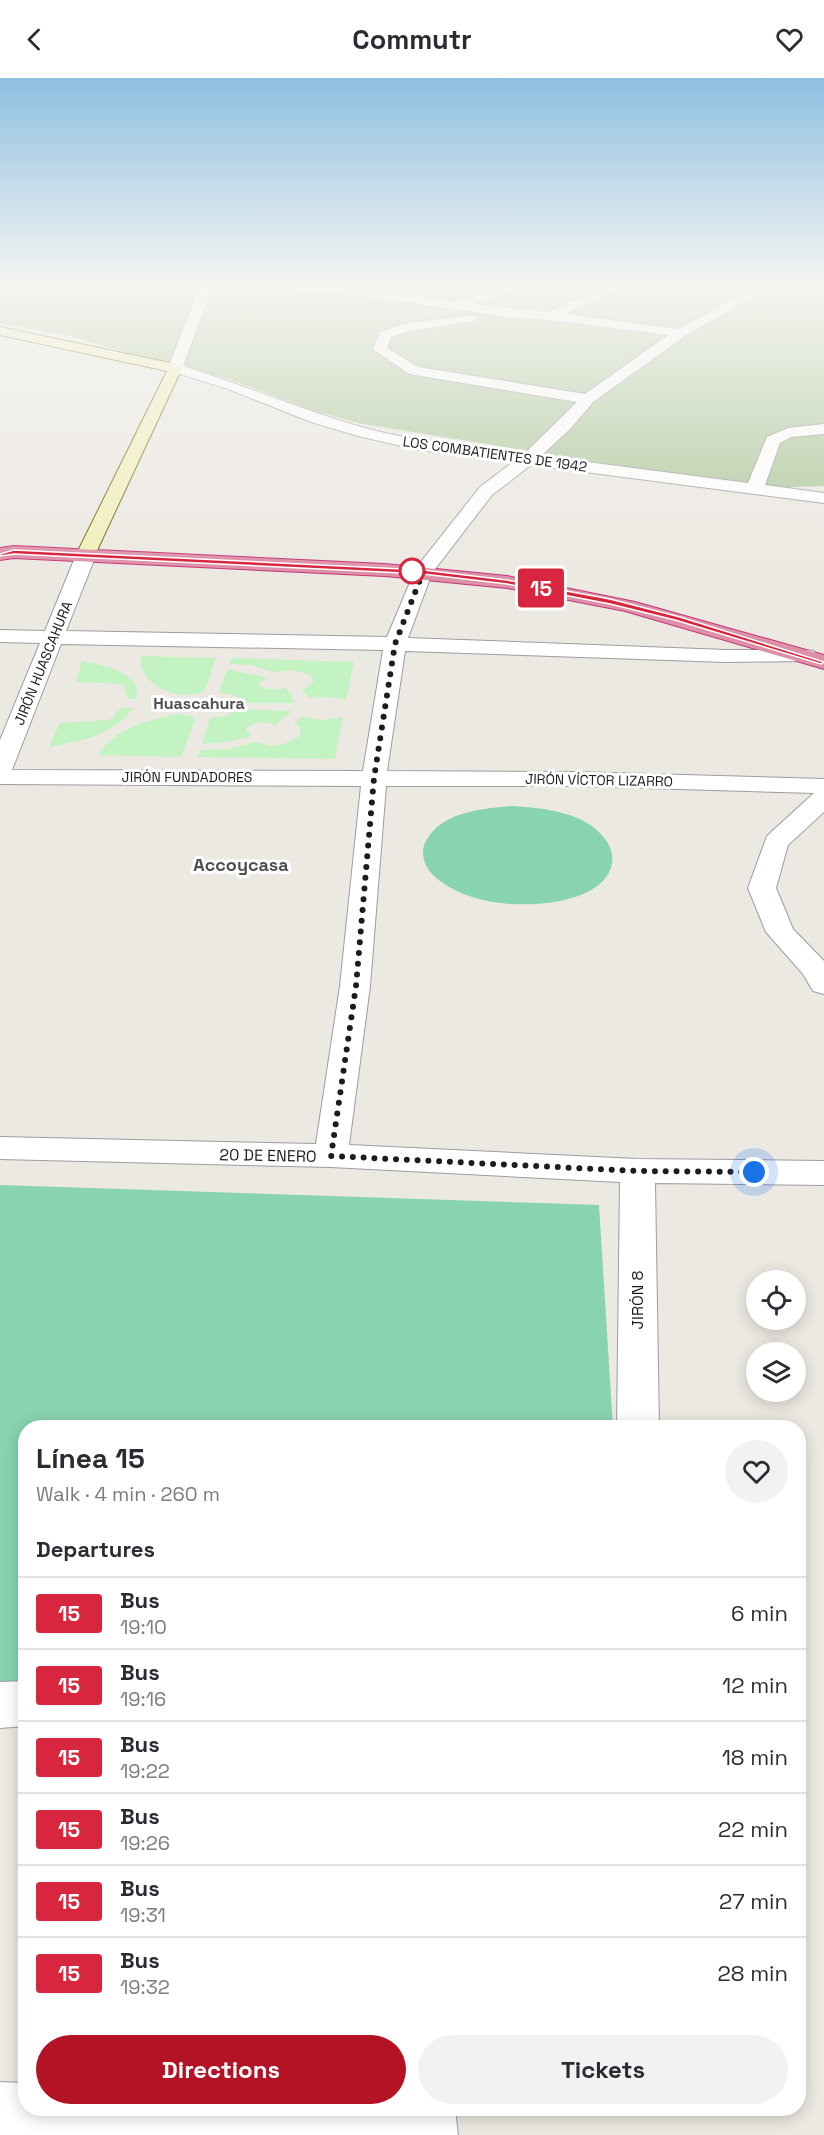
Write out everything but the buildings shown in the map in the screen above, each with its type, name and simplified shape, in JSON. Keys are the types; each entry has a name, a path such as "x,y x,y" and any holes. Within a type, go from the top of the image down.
{"highway":[{"path":"0,554 86,555 423,572 507,582 588,596 678,618 815,659"}],"street":[{"path":"86,555 169,380"},
{"name":"LOS COMBATIENTES DE 1942","path":"214,380 317,419 364,433 419,445 824,498"},
{"path":"470,380 588,399"},
{"path":"331,1156 356,986 374,778 395,644 423,572 486,491 528,459 566,425 588,399 614,380"},
{"path":"754,490 772,440 788,433 824,429"},
{"name":"JIRÓN HUASCAHURA","path":"0,770 86,555"},
{"path":"0,636 395,644 815,659"},
{"name":"JIRÓN FUNDADORES","path":"0,777 374,778"},
{"name":"JIRÓN VÍCTOR LIZARRO","path":"374,778 576,779 824,786"},
{"path":"824,798 776,842 762,888 780,932 816,970 824,985"},
{"name":"20 DE ENERO","path":"0,1148 331,1156 637,1171 824,1173"},
{"name":"JIRÓN 8","path":"637,1171 638,1420"},
{"path":"0,1705 18,1704"},
{"path":"0,2111 18,2112"},
{"path":"81,2116 391,2135"},
{"path":"427,2116 428,2135"}],"green space":[{"path":"231,380 824,380 824,486 753,488 358,423 311,410"},
{"path":"141,656 216,658 205,690 185,695 163,690 153,683 141,666"},
{"path":"230,658 354,662 346,700 330,697 309,698 302,690 314,682 308,674 291,670 274,672 250,665 230,664"},
{"path":"82,661 112,668 126,675 137,687 137,699 128,699 124,690 126,687 121,684 76,682"},
{"path":"227,669 268,678 261,681 259,686 272,690 285,688 291,693 293,703 240,703 236,696 219,692"},
{"path":"124,707 133,708 116,725 106,731 95,736 49,747 60,723 108,720 116,716 115,713"},
{"path":"235,709 292,711 275,725 255,723 246,730 252,736 226,742 202,744 210,718 227,716"},
{"path":"177,714 191,716 195,720 181,757 98,755 113,738 123,732 144,722"},
{"path":"302,716 322,720 343,717 335,759 197,757 201,750 229,749 254,742 271,746 284,744 300,736 300,728 294,723"},
{"path":"513,806 563,813 597,830 607,842 612,856 611,868 604,880 578,896 545,903 513,904 491,902 464,894 440,881 430,872 424,860 424,847 440,824 476,810"},
{"path":"0,1185 599,1205 612,1420 18,1420 18,1682 0,1683"}],"bus line":[{"name":"15","path":"0,554 14,552 364,568 507,582 588,596 678,618 824,662"}],"district":[{"name":"Huascahura","path":"199,703"},
{"name":"Accoycasa","path":"241,865"}],"route":[{"path":"412,571 423,572 395,644 374,778 356,986 331,1156 637,1171 754,1172"}]}
